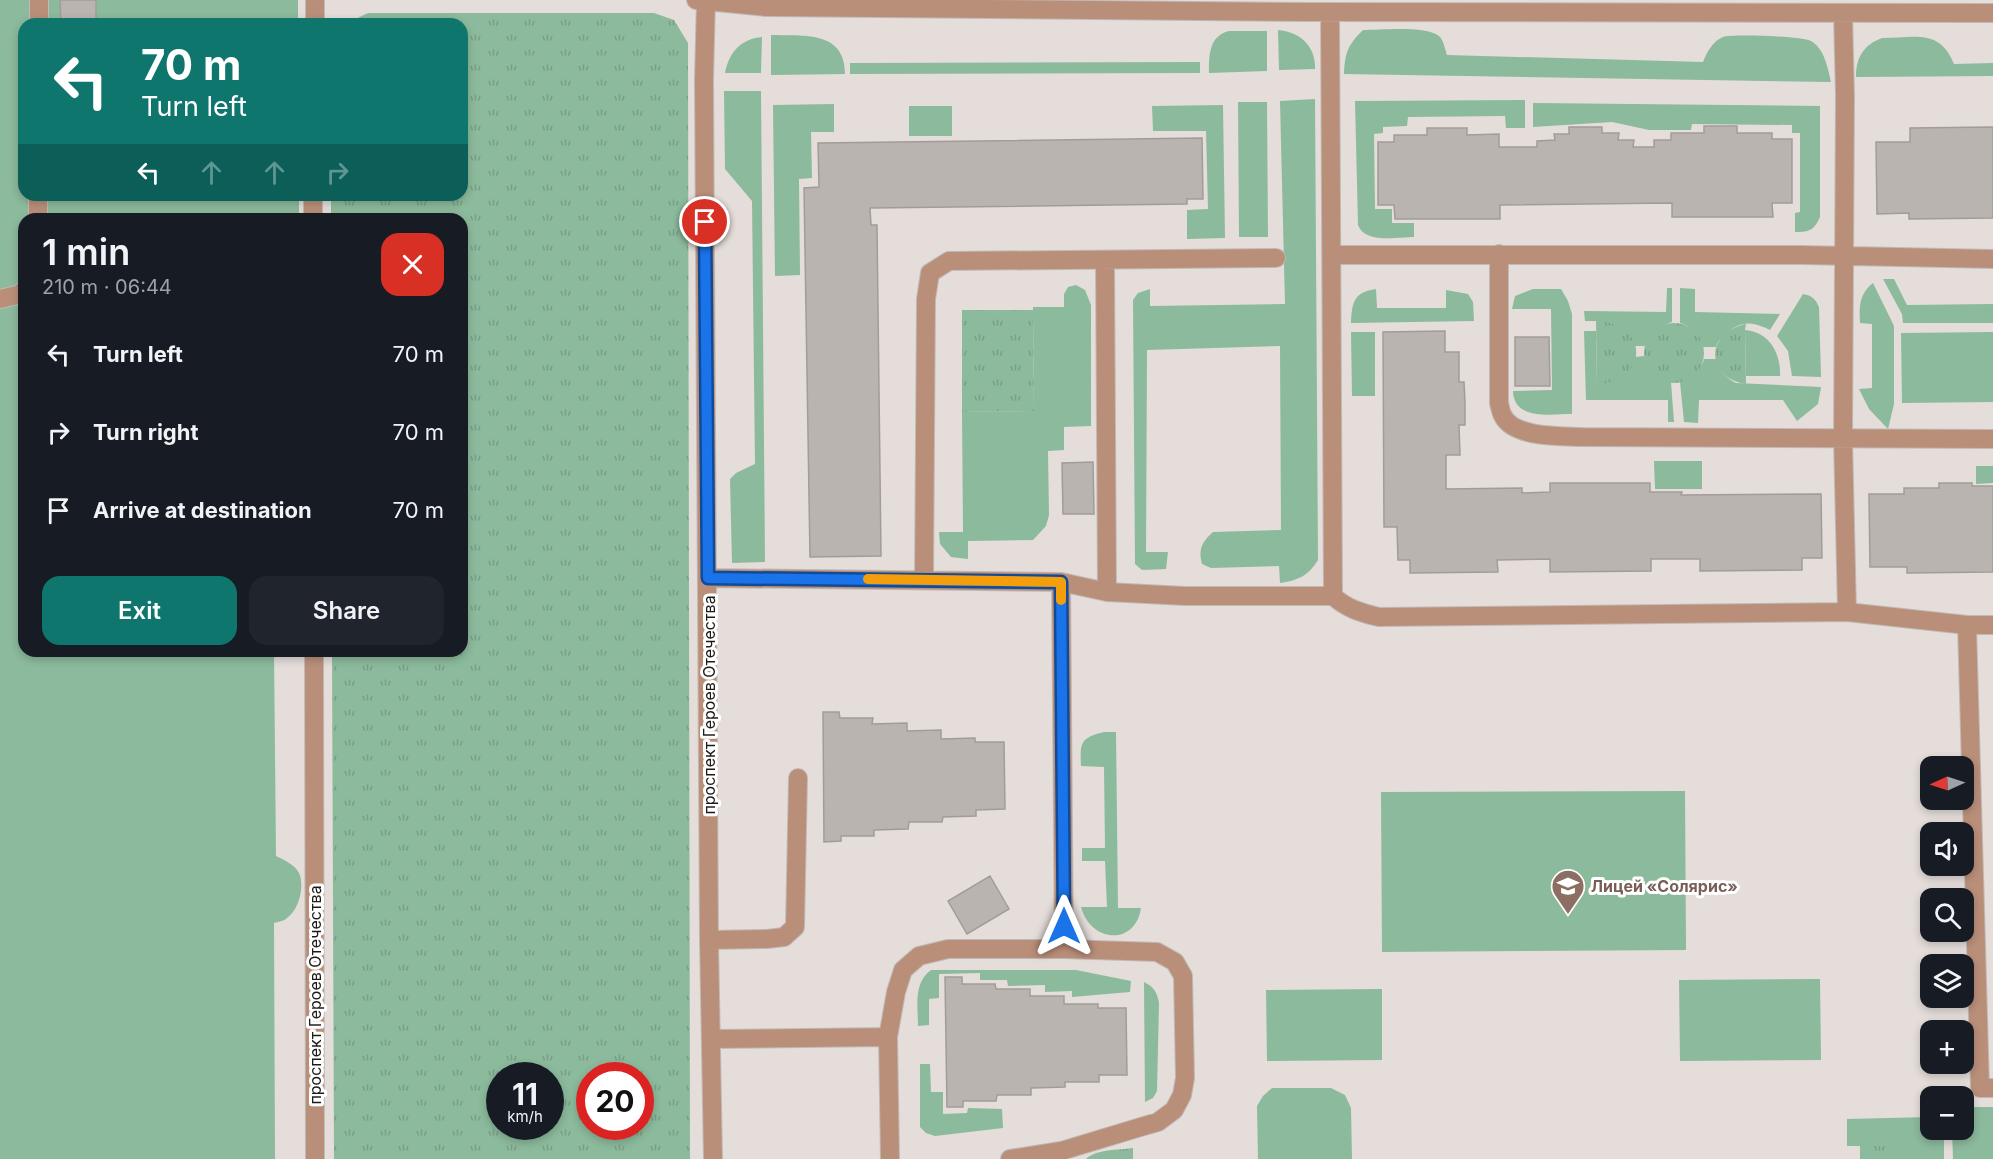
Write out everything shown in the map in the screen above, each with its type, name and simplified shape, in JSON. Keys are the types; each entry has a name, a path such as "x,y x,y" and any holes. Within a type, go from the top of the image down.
{"street":[{"path":"39,0 39,18"},
{"path":"315,0 315,18"},
{"path":"703,1 766,7 1308,6 1330,12 1415,6 1726,7 1843,14 1903,7 1993,13"},
{"name":"проспект Героев Отечества","path":"703,1 709,940 713,1159"},
{"path":"1330,12 1333,596"},
{"path":"1843,14 1843,439 1847,612"},
{"path":"1332,255 1499,254 1993,259"},
{"path":"1499,254 1499,403 1503,418 1515,428 1531,434 1582,437 1993,439"},
{"path":"924,579 926,299 930,273 949,261 1276,258"},
{"path":"1105,261 1107,592"},
{"path":"0,299 18,295"},
{"path":"708,578 1061,582 1107,592 1185,596 1333,596 1343,605 1360,613 1379,617 1847,612 1967,625 1993,625"},
{"path":"1061,582 1064,949"},
{"path":"1967,625 1980,1088 1993,1088"},
{"name":"проспект Героев Отечества","path":"314,657 315,1159"},
{"path":"709,940 784,937 795,927 798,778"},
{"path":"890,1159 888,1037 896,992 903,970 919,956 948,949 1064,949 1157,952 1175,962 1183,976 1185,1078 1182,1095 1174,1110 1158,1122 1061,1155 1010,1159"},
{"path":"711,1039 888,1037"}],"green space":[{"path":"0,0 298,0 298,18 18,18 18,201 299,201 299,213 18,213 18,657 274,657 276,856 297,870 301,884 300,897 295,909 286,919 274,923 275,1159 0,1159"},
{"path":"368,13 654,13 674,20 688,43 690,1159 334,1159 332,657 468,657 468,213 331,213 331,201 468,201 468,18 358,18"},
{"path":"1392,29 1434,33 1440,37 1447,55 1703,62 1713,44 1723,37 1805,39 1819,48 1825,59 1831,82 1344,74 1348,49 1363,30"},
{"path":"1278,30 1300,37 1310,47 1315,69 1279,70"},
{"path":"1229,31 1267,31 1267,71 1209,73 1210,53 1214,42 1217,37"},
{"path":"771,35 808,36 830,43 838,49 843,60 845,74 771,75"},
{"path":"762,37 761,73 725,73 729,59 737,48 754,38"},
{"path":"1925,37 1934,40 1948,53 1954,64 1993,63 1993,76 1856,77 1857,64 1865,48 1882,38"},
{"path":"1200,62 1200,73 850,74 850,63"},
{"path":"724,91 761,91 765,562 732,563 730,479 736,473 755,464 752,201 725,169"},
{"path":"1315,99 1318,560 1311,570 1302,576 1280,583 1279,566 1211,568 1202,564 1200,554 1206,539 1213,532 1281,530 1280,346 1147,350 1146,552 1168,552 1166,569 1142,570 1135,564 1133,300 1138,293 1150,289 1150,306 1285,304 1280,101"},
{"path":"1525,100 1525,128 1506,128 1505,116 1408,117 1407,126 1383,127 1383,133 1374,134 1375,209 1392,209 1392,223 1414,223 1414,237 1382,238 1367,235 1362,231 1358,225 1355,101"},
{"path":"1238,102 1267,102 1268,237 1239,237"},
{"path":"1533,103 1820,106 1820,217 1811,229 1795,232 1795,213 1800,212 1800,133 1792,133 1792,125 1692,124 1691,130 1649,130 1612,122 1533,127"},
{"path":"834,104 834,132 811,132 812,178 799,179 800,275 775,276 773,105"},
{"path":"1223,105 1225,238 1187,239 1187,210 1208,209 1206,131 1153,131 1152,106"},
{"path":"909,106 952,106 952,136 909,136"},
{"path":"1883,279 1894,279 1907,305 1993,304 1993,323 1903,323 1902,314"},
{"path":"1873,283 1894,326 1894,404 1888,429 1869,409 1859,389 1872,388 1872,324 1860,323 1860,312 1862,296"},
{"path":"1076,285 1085,290 1091,305 1091,426 1064,427 1064,450 1048,451 1049,515 1046,526 1033,540 968,541 968,559 951,557 940,544 939,532 963,532 962,412 1034,411 1033,307 1064,307 1064,294 1068,287"},
{"path":"1667,288 1672,288 1672,322 1656,331 1645,346 1634,346 1633,341 1596,321 1585,321 1584,311 1666,312"},
{"path":"1680,288 1695,289 1695,312 1780,314 1770,330 1757,325 1741,324 1722,338 1716,347 1703,347 1695,332 1680,323"},
{"path":"1376,289 1377,308 1446,308 1446,290 1468,294 1473,302 1474,321 1351,323 1352,309 1356,299 1369,290"},
{"path":"1533,289 1561,289 1568,301 1572,314 1572,414 1535,414 1520,407 1515,401 1513,391 1552,390 1551,309 1512,309 1515,296"},
{"path":"1803,294 1813,298 1819,307 1821,377 1792,376 1788,351 1777,336"},
{"path":"962,310 1033,310 1034,411 962,412"},
{"path":"1596,321 1613,324 1626,331 1633,341 1636,352 1634,363 1627,373 1615,381 1597,385"},
{"path":"1668,323 1680,323 1691,328 1699,336 1704,353 1702,365 1691,378 1680,383 1668,383 1657,378 1649,370 1644,359 1644,347 1649,336 1657,328"},
{"path":"1746,324 1746,384 1733,380 1723,373 1717,364 1715,355 1717,345 1723,336"},
{"path":"1745,330 1761,335 1772,346 1776,352 1780,376 1746,376"},
{"path":"1584,331 1596,331 1597,385 1633,364 1635,357 1644,356 1654,373 1671,382 1674,422 1668,422 1668,400 1586,400"},
{"path":"1351,332 1375,332 1375,396 1352,396"},
{"path":"1993,332 1993,402 1902,403 1901,333"},
{"path":"1704,359 1716,359 1723,374 1736,383 1821,387 1818,404 1797,421 1783,400 1699,400 1698,423 1684,422 1680,382 1695,373 1701,367"},
{"path":"1654,461 1702,461 1702,489 1655,489"},
{"path":"1976,466 1993,466 1993,483 1976,484"},
{"path":"1104,732 1116,732 1118,908 1141,908 1137,921 1130,929 1122,934 1112,935 1102,933 1093,927 1086,919 1081,907 1107,907 1105,861 1082,861 1082,848 1105,848 1104,767 1081,766 1083,743 1086,739"},
{"path":"1685,791 1686,950 1382,952 1381,792"},
{"path":"931,970 1076,970 1131,981 1130,992 1072,997 1072,991 1045,992 1045,985 1008,986 1007,980 980,980 980,973 939,974 939,998 929,999 929,1025 918,1026 919,988 925,975"},
{"path":"1820,979 1821,1060 1680,1061 1679,980"},
{"path":"1144,982 1154,990 1159,1003 1157,1091 1153,1098 1145,1102"},
{"path":"1382,989 1382,1060 1267,1061 1266,990"},
{"path":"920,1064 930,1064 931,1092 943,1092 943,1114 967,1113 968,1108 1002,1109 1003,1128 935,1136 926,1133 920,1127"},
{"path":"1272,1088 1331,1088 1345,1095 1351,1108 1352,1159 1258,1159 1257,1106"},
{"path":"1974,1107 1993,1107 1993,1159 1953,1159 1952,1140 1974,1140"},
{"path":"1920,1117 1920,1140 1944,1140 1944,1159 1896,1159 1896,1146 1847,1146 1847,1119"},
{"path":"1860,1146 1896,1146 1896,1159 1860,1159"},
{"path":"1133,1148 1133,1159 1086,1159 1096,1153"}],"building":[{"path":"60,0 96,0 96,18 61,18"},
{"path":"1704,126 1737,126 1737,133 1772,133 1772,139 1792,139 1792,203 1772,203 1773,217 1672,217 1672,203 1500,205 1500,219 1395,219 1394,205 1378,205 1378,142 1394,142 1394,135 1427,135 1427,128 1467,128 1467,135 1499,134 1499,147 1537,147 1537,141 1555,140 1554,134 1569,134 1569,127 1602,127 1602,133 1619,133 1618,140 1634,140 1633,147 1654,147 1654,140 1671,140 1671,133 1704,133"},
{"path":"1993,127 1993,218 1909,219 1909,213 1877,214 1876,142 1910,142 1910,128"},
{"path":"1202,138 1203,199 1187,199 1187,204 870,208 871,225 877,225 881,556 810,557 804,188 819,187 818,143"},
{"path":"1445,331 1445,352 1459,352 1459,382 1464,382 1465,403 1465,425 1459,425 1460,455 1446,455 1446,489 1522,488 1522,493 1550,492 1550,483 1650,483 1650,492 1682,492 1681,495 1821,494 1822,558 1802,558 1802,570 1700,571 1700,559 1651,559 1651,571 1550,572 1550,559 1497,560 1498,572 1410,573 1410,560 1398,560 1397,527 1384,527 1383,332"},
{"path":"1515,337 1549,337 1550,386 1515,386"},
{"path":"1093,462 1094,514 1063,514 1062,463"},
{"path":"1939,483 1972,483 1972,486 1993,486 1993,572 1907,573 1907,567 1870,567 1869,494 1904,494 1904,488 1939,488"},
{"path":"823,712 839,712 840,718 873,718 872,724 907,723 907,731 941,730 941,739 975,738 975,742 1004,742 1005,809 976,810 976,816 943,817 942,822 909,822 908,829 874,830 874,836 841,836 841,841 824,842"},
{"path":"990,876 1009,909 967,934 948,901"},
{"path":"945,977 962,977 962,984 995,984 996,989 1030,989 1030,996 1064,996 1064,1004 1098,1004 1098,1008 1126,1008 1127,1075 1099,1075 1099,1082 1065,1082 1065,1087 1031,1088 1031,1095 997,1095 996,1101 963,1101 963,1107 947,1107"}],"slow traffic":[{"path":"868,579 1061,582 1061,600"}],"place":[{"name":"Лицей «Солярис»","path":"1568,915"}],"route":[{"path":"705,222 708,578 1061,582 1064,926"}]}
